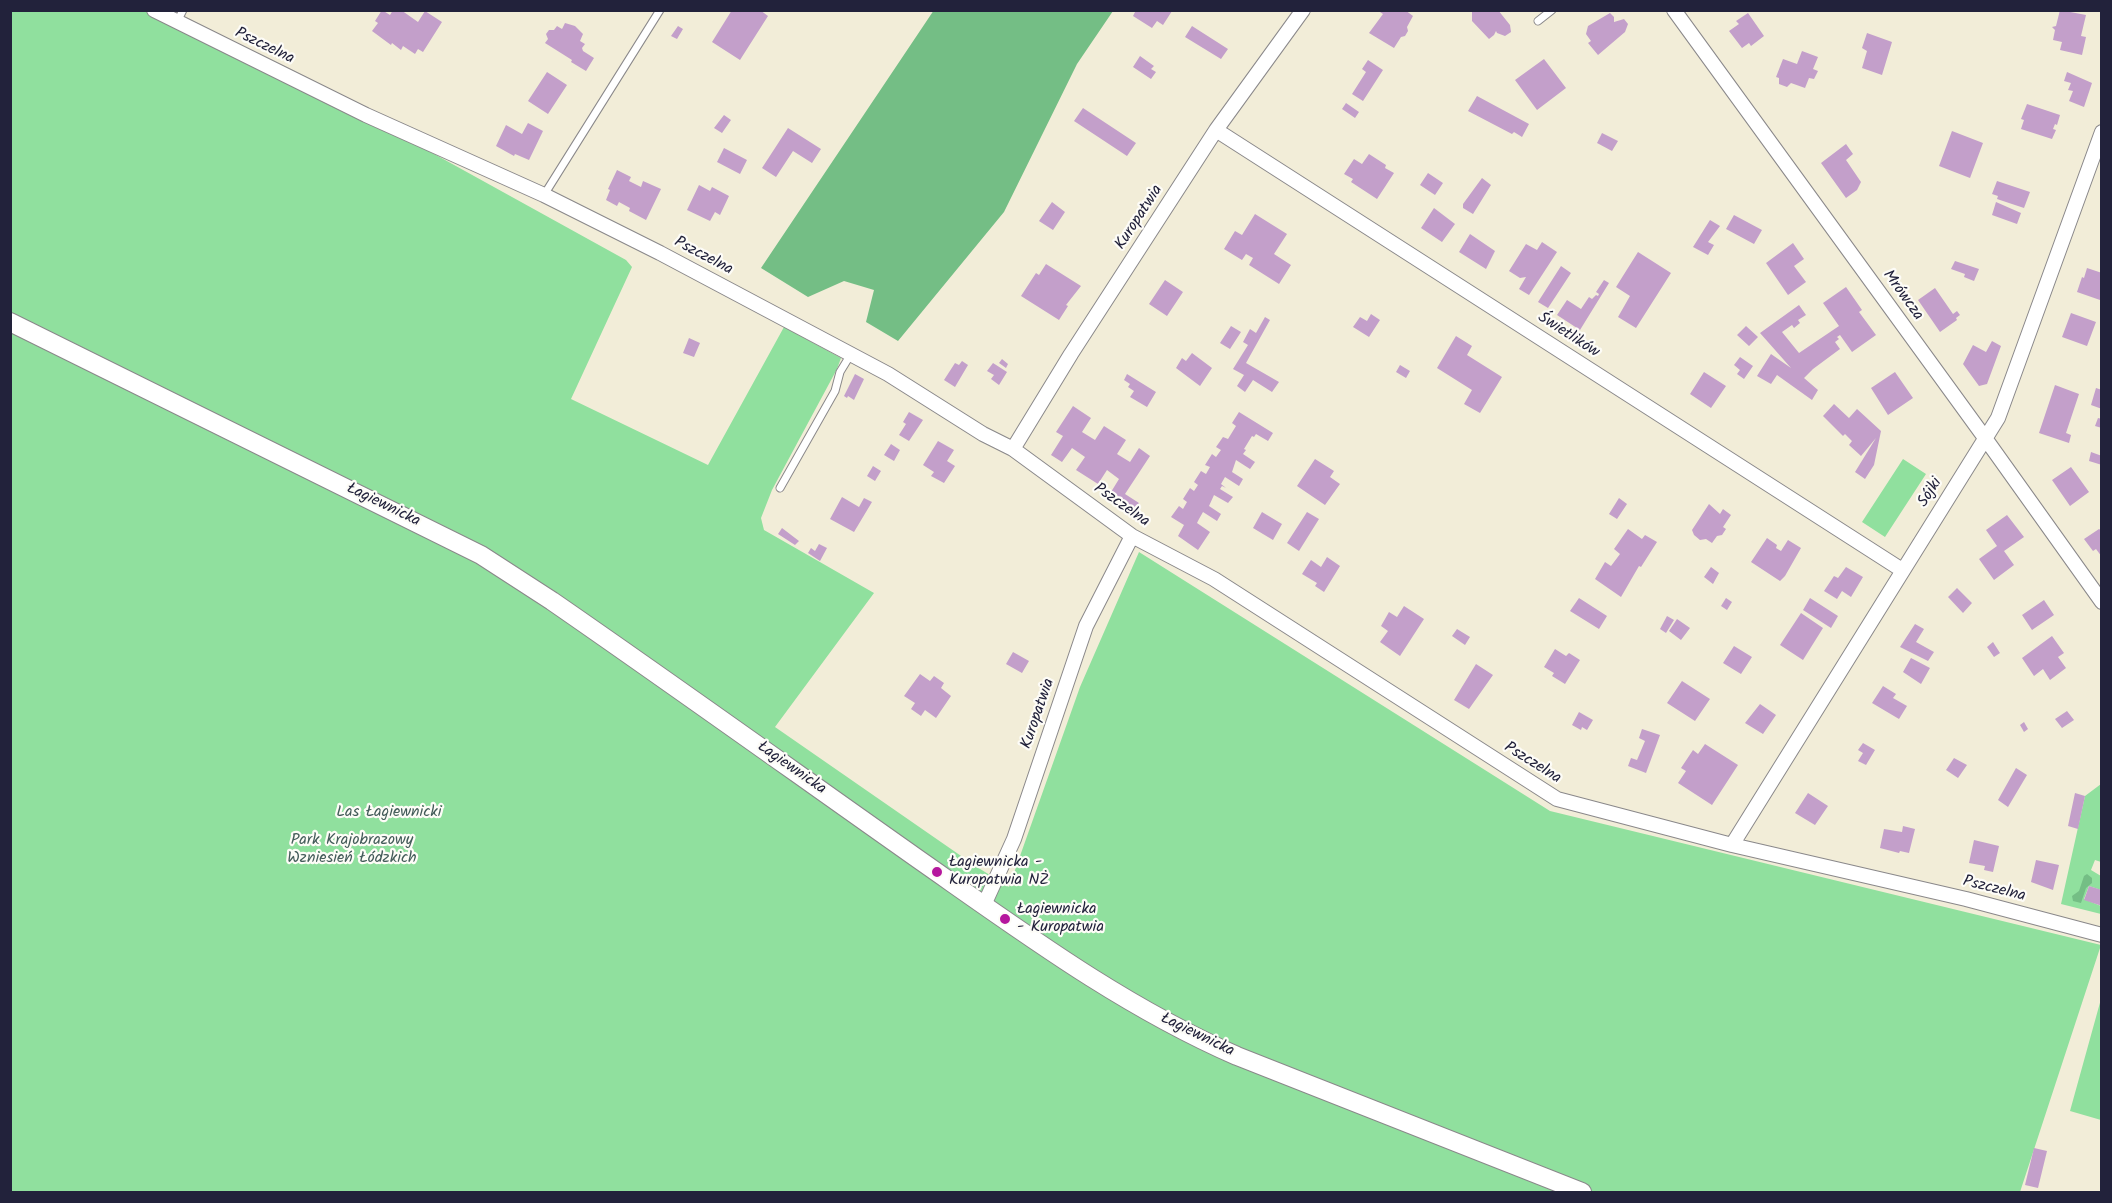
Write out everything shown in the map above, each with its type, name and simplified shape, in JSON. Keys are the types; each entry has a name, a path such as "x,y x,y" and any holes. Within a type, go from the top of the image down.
{"street":[{"name":"Pszczelna","path":"154,10 180,16 366,115 544,195 660,253 888,374 982,434 1013,449 1132,536 1214,579 1557,799 1732,845 1966,899 2102,935"},
{"name":"Kuropatwia","path":"1013,449 1071,354 1216,130 1303,10"},
{"name":"Mrówcza","path":"1674,10 2102,602"},
{"name":"Świetlików","path":"1216,130 1902,570"},
{"name":"Sójki","path":"1732,845 1998,418 2102,132"},
{"name":"Łagiewnicka","path":"10,322 481,555 588,626 984,905 1095,980 1155,1016 1209,1044 1582,1192"},
{"name":"Kuropatwia","path":"984,905 1014,839 1086,626 1132,536"}],"lane":[{"path":"544,195 660,10"},
{"path":"1538,21 1551,10"},
{"path":"780,488 835,391 840,372 851,354"}],"green space":[{"path":"934,10 1113,11 1077,64 1004,212 898,341 866,322 874,290 844,281 808,297 761,268"},
{"name":"Las Łagiewnicki","path":"10,11 153,11 360,113 626,260 632,267 571,399 708,465 784,327 841,358 772,490 761,518 764,530 874,593 775,727 1009,887 1080,687 1139,552 1550,811 2101,945 2020,1192 11,1192"},
{"path":"1903,459 1926,474 1885,537 1862,522"},
{"path":"2101,784 2101,862 2095,860 2091,870 2101,876 2101,890 2089,886 2084,899 2101,906 2101,914 2061,904 2085,796"},
{"path":"2087,874 2092,878 2092,883 2086,888 2081,903 2073,901 2072,896 2079,891 2084,876"},
{"path":"2101,999 2101,1120 2070,1111"}],"building":[{"path":"382,10 390,15 393,10 401,10 418,22 425,11 442,22 423,52 418,49 415,54 403,46 401,50 392,43 391,45 372,31 378,23 375,21"},
{"path":"732,10 760,10 768,16 740,60 712,42"},
{"path":"1136,10 1172,11 1163,25 1157,21 1152,28 1133,16"},
{"path":"1377,10 1405,10 1413,16 1407,27 1408,31 1394,48 1369,33 1383,14"},
{"path":"1498,10 1510,25 1511,32 1505,36 1496,31 1489,39 1472,21 1472,11"},
{"path":"2060,10 2086,15 2081,36 2086,37 2082,55 2060,50 2062,42 2053,40 2055,30 2052,27 2056,26"},
{"path":"1610,13 1614,17 1614,22 1624,19 1628,24 1625,32 1598,55 1588,43 1591,41 1586,34 1588,26"},
{"path":"1748,13 1764,36 1751,46 1749,43 1742,48 1729,31 1739,24 1736,21"},
{"path":"565,23 575,26 583,34 580,41 585,44 583,51 594,58 586,71 545,43 549,30 554,30 557,26 562,29"},
{"path":"678,26 683,29 677,39 671,36"},
{"path":"1192,26 1228,49 1221,59 1185,37"},
{"path":"1867,33 1892,42 1882,75 1862,68 1867,51 1862,48"},
{"path":"1802,51 1818,57 1813,69 1818,71 1814,79 1809,78 1805,88 1791,83 1787,87 1779,84 1779,78 1776,77 1783,59 1797,64"},
{"path":"1140,56 1154,66 1151,69 1156,72 1151,79 1133,67"},
{"path":"1544,59 1566,88 1537,110 1515,80"},
{"path":"1368,60 1383,70 1363,101 1352,94 1366,72 1362,69"},
{"path":"547,72 567,85 548,114 528,101"},
{"path":"2067,72 2092,83 2084,107 2069,101 2073,91 2068,90 2071,83 2064,81"},
{"path":"1477,96 1529,124 1522,137 1468,111"},
{"path":"1346,103 1359,112 1355,118 1342,109"},
{"path":"2027,104 2060,115 2053,129 2056,130 2052,139 2021,129 2024,120 2021,119"},
{"path":"1083,108 1136,143 1127,156 1074,121"},
{"path":"724,115 731,120 722,133 714,128"},
{"path":"528,123 543,131 529,160 515,154 514,156 496,146 506,125 522,134"},
{"path":"788,128 821,149 812,163 793,151 776,177 762,168"},
{"path":"1952,131 1983,143 1970,178 1939,166"},
{"path":"1602,133 1618,141 1612,151 1597,143"},
{"path":"1846,144 1853,154 1846,160 1861,182 1857,190 1846,198 1821,163"},
{"path":"724,148 747,160 740,174 717,162"},
{"path":"1369,154 1394,173 1377,199 1351,182 1353,179 1344,174 1354,159 1362,164"},
{"path":"617,170 631,177 629,181 641,187 643,181 661,189 646,220 629,211 630,208 619,202 617,206 606,200 610,190 608,189"},
{"path":"1428,173 1443,183 1435,195 1420,185"},
{"path":"1482,178 1491,185 1473,214 1463,208 1463,204"},
{"path":"1997,181 2030,192 2024,208 1997,199 1998,196 1992,194"},
{"path":"699,185 710,191 712,187 729,196 720,215 715,212 710,221 687,210"},
{"path":"1052,202 1065,212 1053,230 1039,221"},
{"path":"1996,202 2021,213 2017,224 1992,215"},
{"path":"1434,208 1455,224 1442,242 1421,228"},
{"path":"1255,214 1287,234 1274,254 1291,265 1279,284 1249,265 1253,258 1246,254 1242,260 1224,249 1235,231 1242,235"},
{"path":"1734,215 1762,230 1754,244 1726,229"},
{"path":"1710,220 1720,226 1708,242 1714,245 1708,255 1693,247"},
{"path":"1470,234 1495,251 1486,269 1459,252"},
{"path":"1542,242 1557,252 1529,295 1519,289 1526,277 1520,278 1509,271 1526,244 1537,250"},
{"path":"1793,243 1804,259 1794,266 1806,282 1788,295 1766,263"},
{"path":"1638,252 1671,273 1636,328 1618,317 1630,296 1616,287"},
{"path":"1955,261 1979,269 1974,281 1964,277 1965,274 1951,269"},
{"path":"1046,264 1081,286 1066,305 1068,306 1059,320 1021,296 1036,273 1039,275"},
{"path":"1561,266 1571,273 1548,308 1538,302"},
{"path":"2087,268 2102,273 2100,300 2077,292"},
{"path":"1165,280 1183,292 1167,316 1149,304"},
{"path":"1604,280 1609,283 1580,330 1557,315 1567,300 1581,309 1589,297 1592,299 1598,296 1596,292"},
{"path":"1846,287 1862,310 1859,312 1876,335 1852,352 1840,335 1837,337 1839,339 1835,342 1840,349 1804,378 1818,390 1812,400 1777,375 1771,384 1757,376 1771,354 1791,368 1760,333 1799,305 1806,315 1798,320 1800,323 1794,328 1792,325 1782,332 1799,353 1839,326 1823,303"},
{"path":"1935,288 1953,314 1957,311 1960,315 1956,318 1957,320 1940,332 1918,300"},
{"path":"2071,313 2096,322 2087,346 2062,337"},
{"path":"1371,314 1380,320 1369,337 1353,327 1360,317 1367,321"},
{"path":"1265,317 1270,320 1246,363 1279,382 1272,392 1253,380 1245,392 1237,386 1244,375 1233,369 1248,345 1243,342 1250,329 1256,333"},
{"path":"1231,326 1241,332 1230,349 1220,343"},
{"path":"1746,326 1758,337 1749,346 1737,335"},
{"path":"1456,336 1472,346 1467,355 1502,377 1480,413 1464,404 1472,390 1437,368"},
{"path":"689,338 700,343 694,357 683,353"},
{"path":"1992,341 2001,346 1987,384 1979,386 1963,364 1973,345 1986,352"},
{"path":"1192,353 1212,368 1200,386 1176,368 1182,358 1186,361"},
{"path":"1740,357 1753,366 1744,379 1737,374 1740,370 1734,365"},
{"path":"1002,359 1008,364 1006,368 999,363"},
{"path":"962,361 968,365 955,387 944,380 955,363 959,365"},
{"path":"993,363 1007,372 999,385 991,379 994,375 987,371"},
{"path":"1400,365 1410,371 1406,378 1396,372"},
{"path":"1704,372 1726,386 1711,408 1690,394"},
{"path":"1895,372 1913,398 1888,415 1871,388"},
{"path":"855,374 864,379 854,400 844,396"},
{"path":"1127,374 1156,392 1147,407 1130,397 1134,391 1124,380"},
{"path":"2055,385 2079,394 2066,433 2071,435 2069,443 2039,433"},
{"path":"2096,388 2102,390 2102,409 2091,405"},
{"path":"1834,404 1849,418 1857,409 1881,431 1874,465 1865,479 1855,472 1876,438 1861,456 1849,445 1852,441 1845,434 1843,436 1823,416"},
{"path":"1073,406 1091,418 1082,432 1095,440 1104,426 1126,440 1117,454 1130,462 1139,448 1150,456 1125,494 1139,503 1132,514 1117,505 1122,499 1111,492 1119,479 1107,470 1098,484 1076,470 1085,457 1072,448 1062,462 1051,455 1063,436 1056,432"},
{"path":"909,412 923,420 909,441 899,435 906,424 903,422"},
{"path":"1239,412 1273,433 1268,441 1256,434 1252,436 1243,454 1255,462 1250,469 1236,460 1232,472 1243,479 1239,486 1225,477 1221,484 1226,488 1222,486 1220,489 1233,497 1228,503 1214,495 1209,506 1221,514 1217,521 1203,512 1197,523 1210,532 1198,550 1178,536 1184,525 1171,517 1179,506 1183,509 1187,502 1183,499 1190,488 1194,491 1198,485 1194,482 1201,471 1206,474 1210,467 1205,465 1212,454 1216,457 1221,450 1216,447 1223,437 1228,439 1236,426 1232,423"},
{"path":"2098,418 2102,419 2102,428 2095,426"},
{"path":"938,441 954,450 947,461 955,466 944,483 931,476 934,472 923,465"},
{"path":"891,444 900,450 894,461 884,455"},
{"path":"2091,452 2102,456 2102,465 2089,461"},
{"path":"1315,459 1334,471 1330,477 1340,484 1325,505 1297,486"},
{"path":"873,466 881,471 875,481 867,476"},
{"path":"2071,467 2089,492 2070,506 2052,480"},
{"path":"842,497 859,507 864,498 872,502 854,532 830,519"},
{"path":"1619,498 1627,504 1617,519 1609,514"},
{"path":"1709,504 1720,514 1723,509 1731,515 1723,527 1726,529 1722,535 1717,536 1712,543 1706,539 1700,540 1692,530"},
{"path":"1262,512 1282,524 1273,540 1253,528"},
{"path":"1307,512 1319,519 1299,551 1287,543"},
{"path":"2007,515 2024,537 2004,551 2014,565 1994,580 1979,559 1997,546 1986,530"},
{"path":"782,528 799,541 795,545 778,534"},
{"path":"1628,529 1642,539 1645,535 1657,542 1641,567 1639,566 1621,597 1595,579 1605,562 1611,566 1620,554 1614,549"},
{"path":"2099,529 2102,531 2102,557 2096,549 2093,551 2084,539"},
{"path":"1767,538 1781,551 1788,540 1801,548 1780,581 1751,562"},
{"path":"819,544 827,548 820,561 808,553 811,548 815,551"},
{"path":"1327,557 1340,566 1324,592 1315,586 1317,583 1302,574 1311,560 1321,567"},
{"path":"1711,567 1719,573 1713,584 1704,577"},
{"path":"1846,567 1863,577 1851,597 1842,591 1837,599 1824,591 1834,576 1838,578"},
{"path":"1957,588 1972,603 1963,613 1948,597"},
{"path":"1579,598 1607,616 1599,629 1570,611"},
{"path":"1726,598 1732,602 1727,610 1721,606"},
{"path":"1810,598 1838,616 1831,628 1803,610"},
{"path":"2044,600 2054,615 2032,630 2022,615"},
{"path":"1404,606 1424,619 1400,656 1380,642 1388,631 1381,626 1389,612 1397,617"},
{"path":"1801,613 1823,628 1803,660 1780,645"},
{"path":"1667,616 1674,620 1666,633 1660,629"},
{"path":"1677,619 1690,628 1681,640 1669,631"},
{"path":"1915,624 1924,629 1916,642 1934,652 1928,661 1900,647"},
{"path":"1457,629 1470,637 1465,645 1452,636"},
{"path":"2052,636 2064,653 2058,657 2066,668 2050,680 2043,669 2034,676 2022,658"},
{"path":"1993,642 2000,653 1994,657 1987,647"},
{"path":"1734,646 1752,657 1741,674 1723,663"},
{"path":"1555,649 1566,656 1569,653 1580,660 1565,684 1552,676 1554,673 1544,667"},
{"path":"1013,652 1029,661 1022,673 1006,664"},
{"path":"1911,658 1930,668 1921,684 1903,672"},
{"path":"1476,664 1493,675 1469,709 1454,700"},
{"path":"920,674 930,681 934,676 944,683 941,688 951,696 936,718 925,710 921,716 911,709 915,703 904,696"},
{"path":"1682,681 1710,699 1695,721 1667,703"},
{"path":"1883,686 1896,694 1893,698 1907,706 1899,719 1872,703"},
{"path":"1760,704 1776,715 1763,734 1745,723"},
{"path":"2067,711 2074,720 2062,728 2055,719"},
{"path":"1579,712 1593,720 1587,730 1582,727 1581,730 1572,725"},
{"path":"2024,722 2028,729 2024,732 2020,725"},
{"path":"1642,729 1660,735 1646,773 1628,766 1631,758 1637,760 1645,741 1639,738"},
{"path":"1863,743 1875,750 1866,765 1858,761 1863,753 1858,750"},
{"path":"1705,744 1738,765 1712,805 1678,783 1686,771 1681,768 1693,750 1698,754"},
{"path":"1954,758 1967,765 1958,778 1946,770"},
{"path":"2016,768 2027,775 2008,807 1998,800"},
{"path":"1808,793 1828,806 1815,825 1795,813"},
{"path":"2075,793 2085,796 2078,829 2068,826"},
{"path":"1903,826 1915,829 1909,853 1880,848 1884,829 1902,832"},
{"path":"1974,840 1999,846 1993,872 1984,870 1985,866 1969,863"},
{"path":"2036,860 2059,865 2053,890 2031,882"},
{"path":"2089,886 2102,890 2102,906 2084,900"},
{"path":"2034,1148 2047,1151 2038,1188 2025,1185"}],"place":[{"name":"Łagiewnicka - Kuropatwia NŻ","path":"937,872"},
{"name":"Łagiewnicka - Kuropatwia","path":"1005,919"}],"park label":[{"name":"Park Krajobrazowy Wzniesień Łódzkich","path":"352,850"}]}
